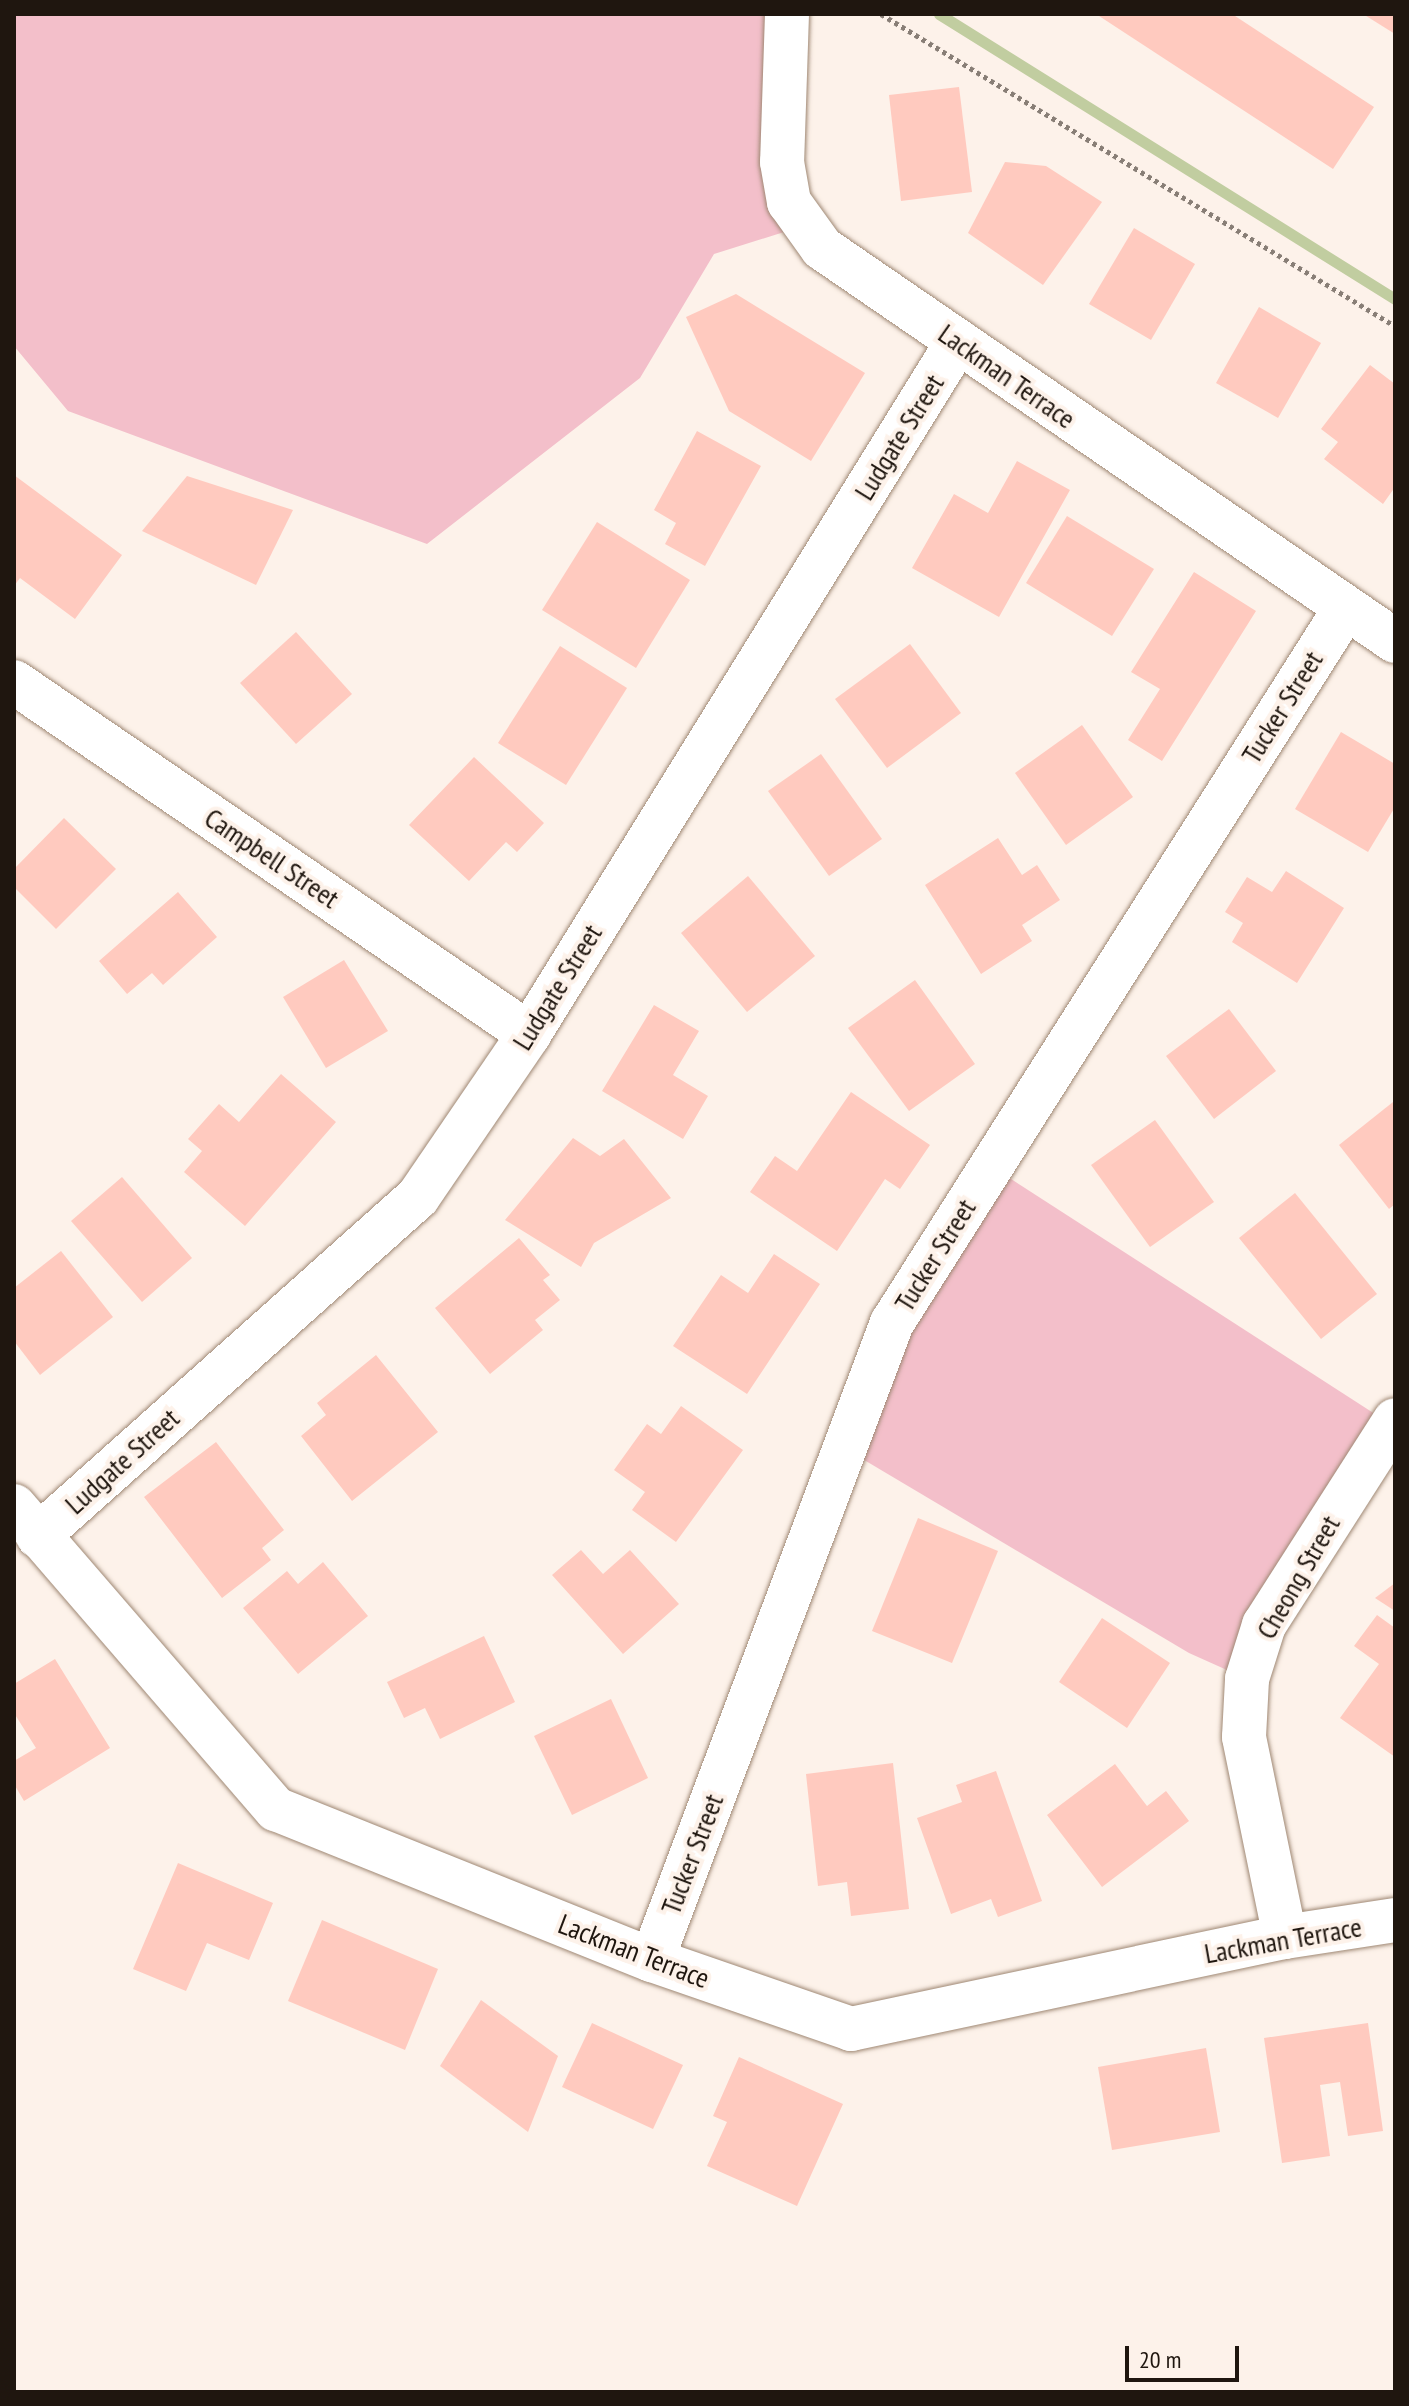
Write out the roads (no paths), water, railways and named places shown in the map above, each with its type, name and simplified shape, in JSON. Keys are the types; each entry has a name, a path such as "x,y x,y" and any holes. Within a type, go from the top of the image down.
{"street":[{"name":"Lackman Terrace","path":"787,14 782,162 789,202 822,248 1343,612 1395,641"},
{"name":"Ludgate Street","path":"26,1521 418,1197 529,1034 958,341"},
{"name":"Tucker Street","path":"652,1960 892,1323 1343,612"},
{"name":"Campbell Street","path":"14,682 529,1034"},
{"name":"Cheong Street","path":"1285,1937 1244,1737 1247,1679 1264,1625 1395,1420"},
{"name":"Lackman Terrace","path":"26,1521 276,1809 652,1960 851,2029 1285,1937 1395,1920"}],"waterway":[{"path":"939,14 1395,299"}]}
